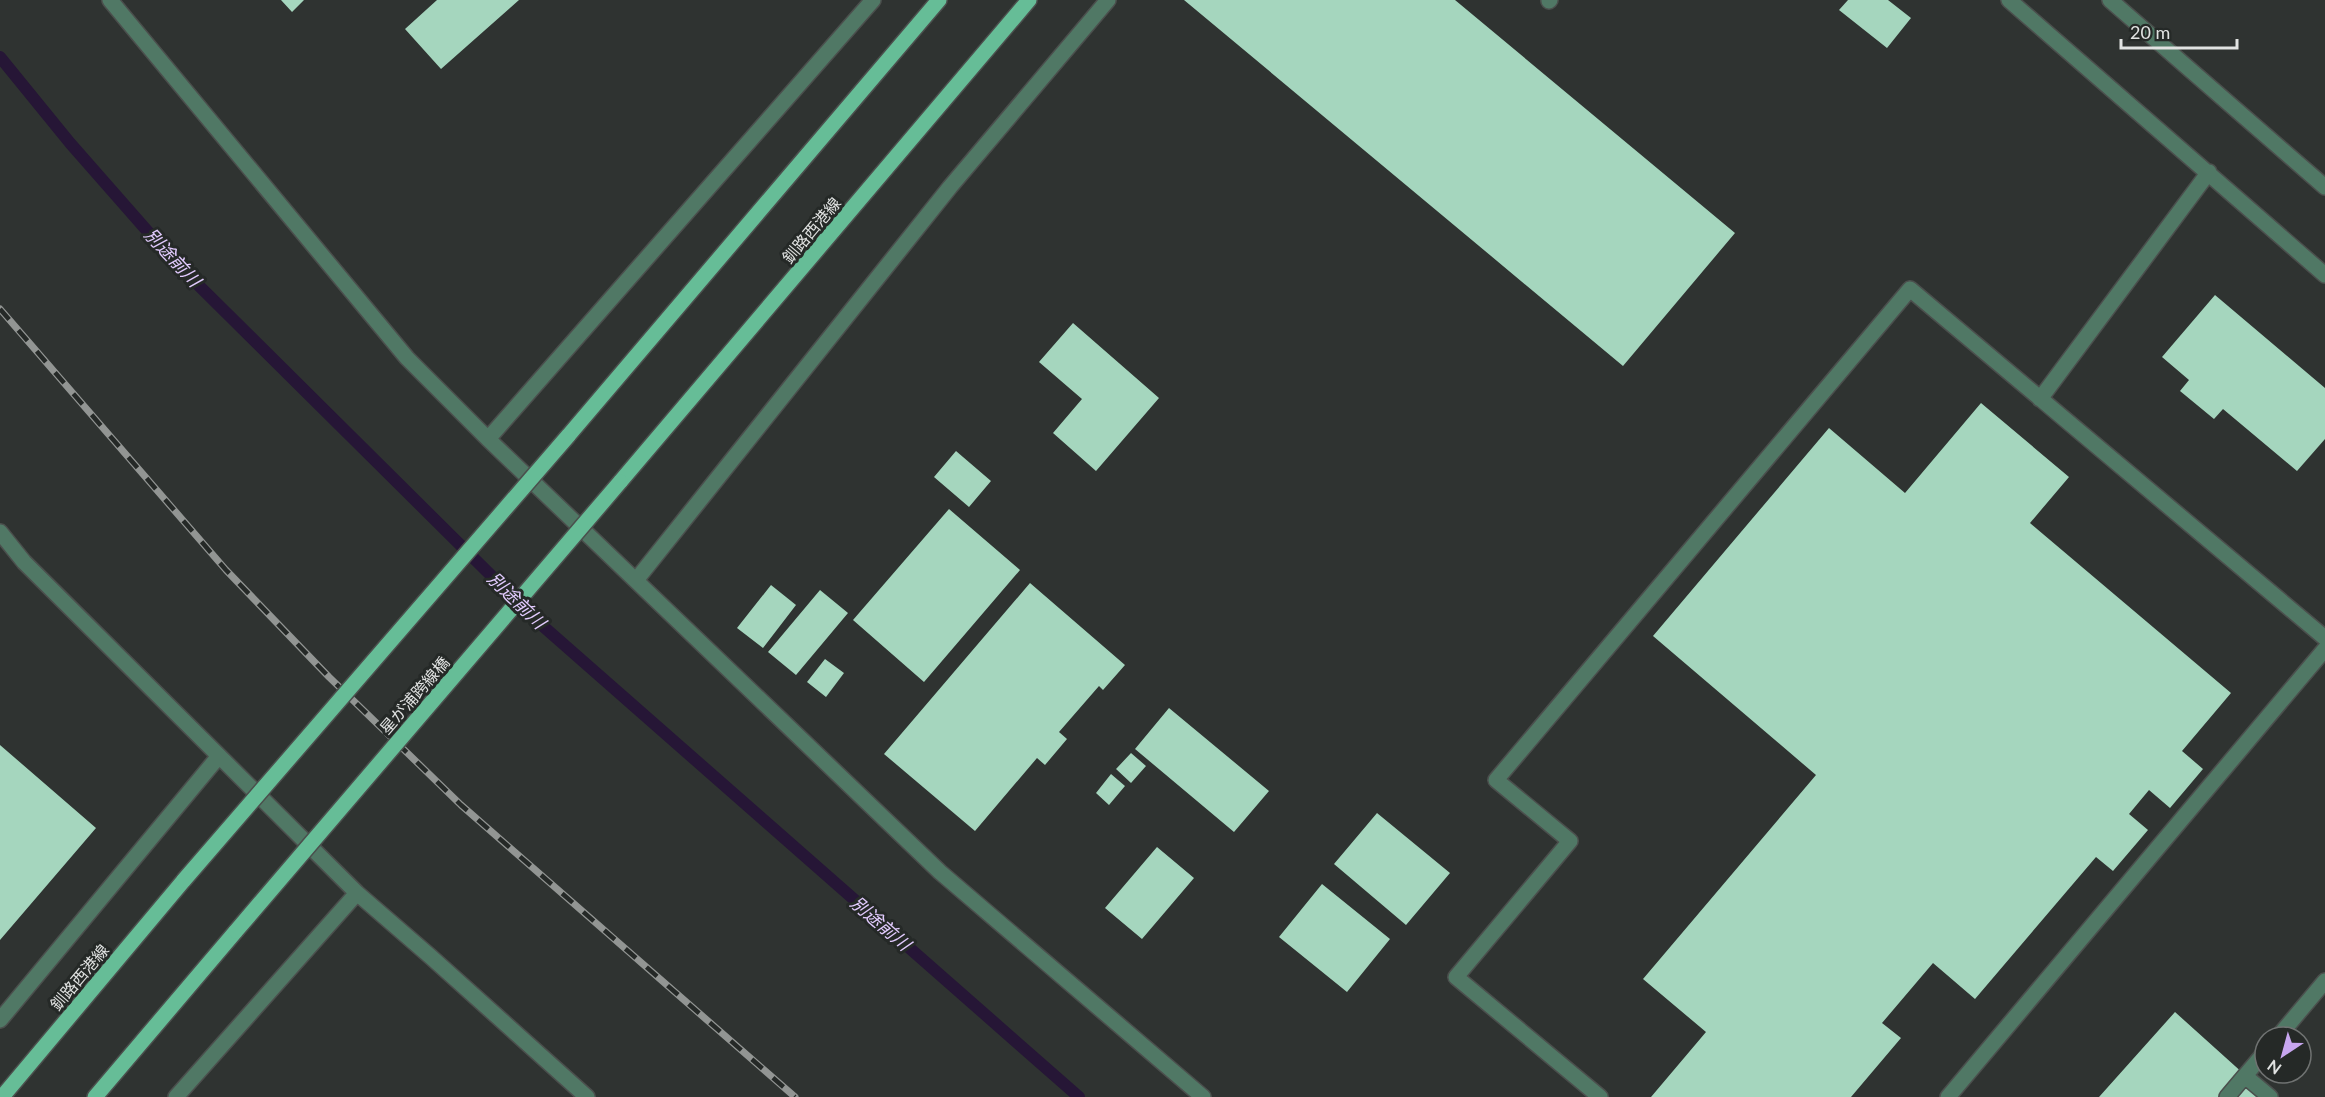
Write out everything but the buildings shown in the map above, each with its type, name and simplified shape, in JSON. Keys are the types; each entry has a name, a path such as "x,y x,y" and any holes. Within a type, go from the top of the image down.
{"main road":[{"name":"釧路西港線","path":"2,1097 184,880 939,0"},
{"name":"釧路西港線","path":"620,482 1029,0"},
{"name":"星が浦跨線橋","path":"95,1097 620,482"}],"street":[{"path":"110,0 407,358 488,439 637,579 940,872 1203,1097"},
{"path":"488,439 873,0"},
{"path":"637,579 950,187 1108,0"},
{"path":"2009,0 2325,275"},
{"path":"2110,0 2325,187"},
{"path":"2040,399 2209,172"},
{"path":"1600,1097 1456,976 1570,841 1496,780 1910,289 2325,638"},
{"path":"0,532 24,562 357,893 587,1097"},
{"path":"1948,1097 2325,649"},
{"path":"0,1020 219,756"},
{"path":"176,1097 357,893"},
{"path":"2287,1025 2325,981"},
{"path":"2227,1097 2253,1066"},
{"path":"2245,1076 2270,1097"}],"waterway":[{"name":"別途前川","path":"0,57 70,143 171,258 536,620 1079,1097"}],"railway":[{"path":"0,309 226,570 329,677 461,805 795,1097"}]}
